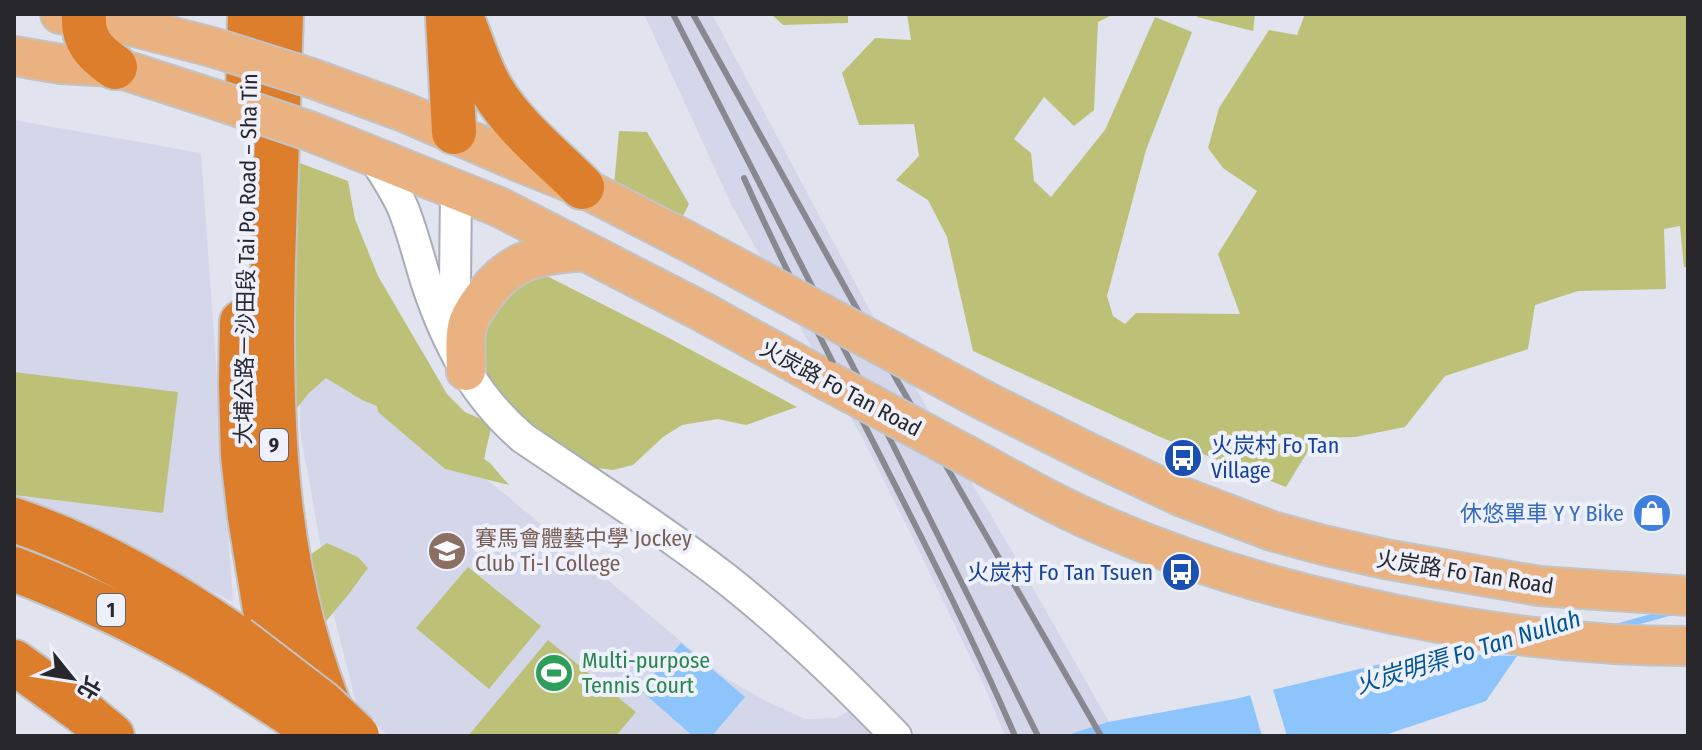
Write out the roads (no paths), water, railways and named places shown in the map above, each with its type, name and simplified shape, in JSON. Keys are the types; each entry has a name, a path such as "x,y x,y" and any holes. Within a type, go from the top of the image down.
{"highway":[{"name":"大埔公路－沙田段 Tai Po Road – Sha Tin","path":"250,14 241,370 243,456 265,609 288,703 302,736"},
{"name":"大埔公路－沙田段 Tai Po Road – Sha Tin","path":"281,14 271,358 275,466 282,528 298,614 323,694 341,736"},
{"path":"448,14 454,132"},
{"path":"460,14 493,92 517,122 582,187"},
{"path":"76,15 98,55 115,67"},
{"path":"14,520 60,537 118,565 195,610 230,654 322,703 357,736"},
{"name":"1","path":"14,569 120,614 167,638 230,654 286,711 320,736"},
{"path":"14,662 112,736"},
{"path":"14,699 87,736"}],"main road":[{"name":"火炭路 Fo Tan Road","path":"76,15 212,47 311,78 454,132 582,187 1091,454 1180,496 1272,531 1385,559 1539,586 1688,596"},
{"name":"火炭路 Fo Tan Road","path":"14,56 61,64 115,67 312,132 499,207 703,312 1067,509 1223,570 1313,596 1400,616 1508,635 1602,644 1688,646"},
{"path":"454,132 456,191"},
{"path":"459,360 475,309 506,272 546,254 584,251"}],"street":[{"path":"372,155 402,208 429,289 459,360 481,395 504,421 523,438 726,579 807,648 896,736"},
{"path":"456,191 455,283 459,360"}],"water":[{"path":"681,643 745,697 712,736 693,736 640,690"},
{"path":"1426,653 1517,656 1486,701 1382,736 1064,736 1108,722 1235,699"}],"waterway":[{"name":"火炭明渠 Fo Tan Nullah","path":"1617,627 1671,612"}],"railway":[{"path":"673,14 1038,736"},
{"path":"693,14 882,354 1101,736"},
{"path":"744,178 950,595 1015,736"}],"place":[{"name":"火炭村 Fo Tan Village","path":"1183,458"},
{"name":"休悠單車 Y Y Bike","path":"1652,513"},
{"name":"賽馬會體藝中學 Jockey Club Ti-I College","path":"447,551"},
{"name":"火炭村 Fo Tan Tsuen","path":"1181,572"},
{"name":"Multi-purpose Tennis Court","path":"554,673"}]}
